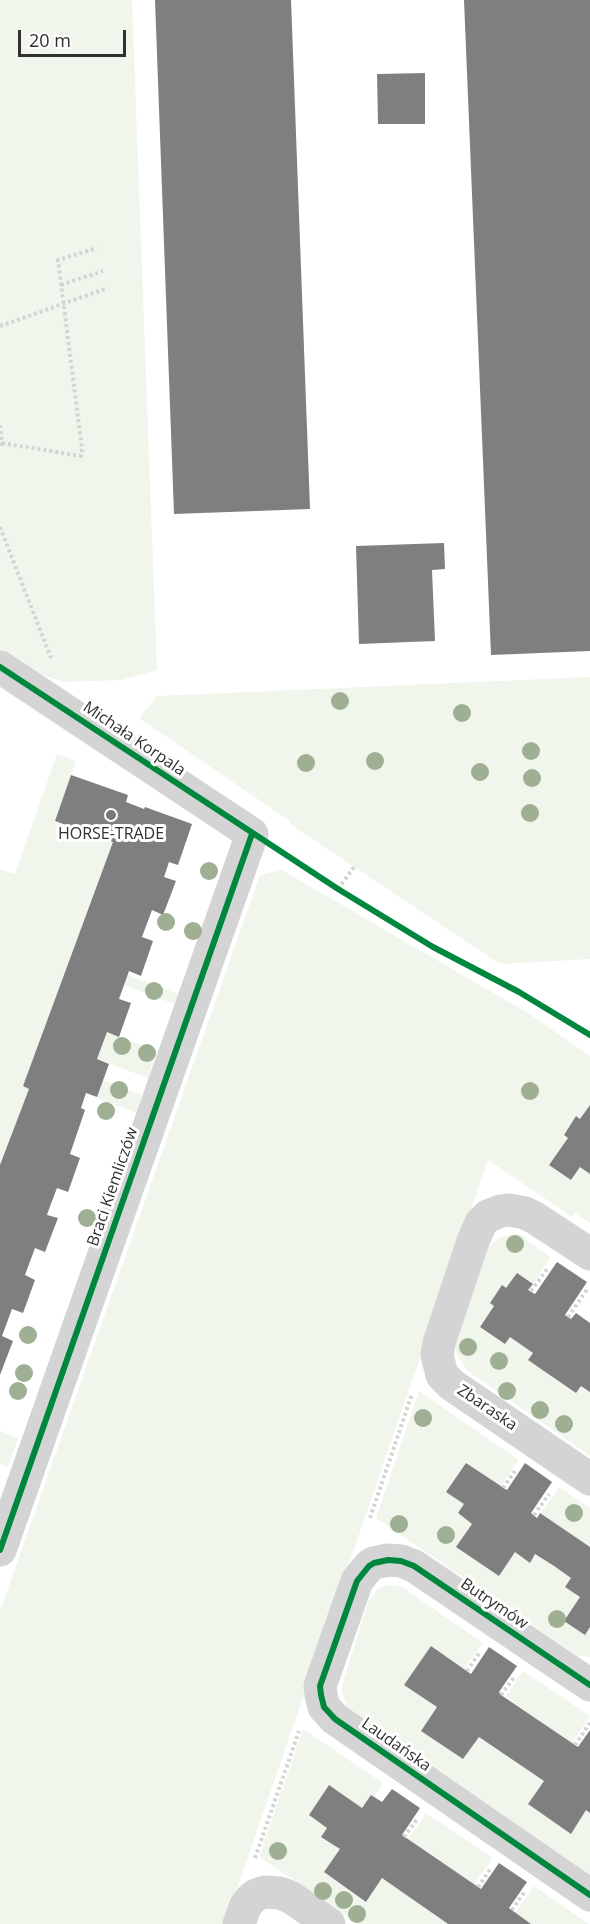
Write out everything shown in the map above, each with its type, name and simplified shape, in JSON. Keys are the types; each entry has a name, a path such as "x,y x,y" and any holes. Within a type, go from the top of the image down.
{"street":[{"name":"Michała Korpala","path":"0,667 252,834"},
{"name":"Braci Kiemliczów","path":"0,1550 252,834"},
{"name":"Zbaraska","path":"590,1254 525,1213 509,1210 498,1211 488,1216 473,1241 439,1343 437,1360 442,1375 452,1385 590,1479"},
{"name":"Butrymów","path":"378,1561 401,1561 411,1564 590,1685"},
{"name":"Laudańska","path":"378,1561 364,1570 357,1581 321,1684 324,1707 332,1717 590,1895"},
{"path":"239,1924 245,1907 251,1899 261,1892 269,1892 292,1898 329,1924"}],"path":[{"path":"2,443 81,456 82,449 58,260 97,248"},
{"path":"61,285 103,271"},
{"path":"0,326 108,288"},
{"path":"0,425 2,443 0,448"},
{"path":"0,527 54,667 37,691"},
{"path":"338,889 354,867"},
{"path":"531,1292 554,1259"},
{"path":"568,1317 590,1285"},
{"path":"370,1518 416,1383"},
{"path":"534,1515 550,1492"},
{"path":"467,1671 486,1644"},
{"path":"501,1695 520,1668"},
{"path":"255,1857 302,1722"},
{"path":"575,1745 590,1723"},
{"path":"404,1837 423,1810"},
{"path":"478,1887 493,1864"},
{"path":"512,1910 528,1888"}],"shaded area":[{"path":"0,0 132,0 157,670 122,680 63,682 34,672 0,650"},
{"path":"590,677 590,959 500,964 290,824 291,822 139,718 157,696"},
{"path":"57,754 76,761 55,821 113,842 23,1086 29,1089 0,1165 0,869 15,874"},
{"path":"282,870 528,1013 590,1056 590,1105 580,1119 576,1117 564,1134 568,1138 549,1165 571,1180 580,1167 590,1174 590,1223 575,1213 572,1217 488,1160 225,1924 0,1924 0,1611 260,875"},
{"path":"128,975 178,994 174,1004 124,985"},
{"path":"107,1032 157,1051 148,1078 97,1059"},
{"path":"103,1080 142,1095 136,1113 96,1098"},
{"path":"518,1234 527,1237 525,1239 551,1257 533,1284 517,1273 506,1288 502,1286 490,1303 494,1306 480,1327 505,1344 510,1337 533,1353 576,1393 581,1386 590,1392 590,1456 469,1372 457,1356 454,1342 487,1247 503,1236"},
{"path":"419,1391 519,1460 501,1486 466,1463 446,1492 464,1504 458,1514 472,1524 457,1547 515,1552 529,1562 535,1554 571,1578 565,1587 580,1597 564,1621 585,1635 590,1627 590,1657 576,1655 376,1518"},
{"path":"0,1431 18,1439 8,1467 0,1464"},
{"path":"559,1487 590,1508 590,1547 540,1513"},
{"path":"387,1585 405,1589 483,1643 464,1669 431,1647 404,1685 437,1707 421,1731 463,1759 479,1737 544,1781 528,1804 570,1833 586,1810 590,1813 590,1875 347,1708 342,1691 343,1682 368,1602 377,1590"},
{"path":"523,1671 590,1716 572,1743 505,1697"},
{"path":"303,1729 383,1783 374,1797 371,1795 362,1808 329,1785 327,1828 321,1837 340,1849 324,1873 366,1902 382,1878 447,1924 358,1924 259,1857"},
{"path":"426,1813 493,1858 474,1885 408,1839"},
{"path":"534,1886 589,1924 531,1924 515,1913"}],"building":[{"path":"155,0 291,0 310,509 174,514"},
{"path":"464,0 590,0 590,651 491,655"},
{"path":"425,73 425,124 378,124 377,74"},
{"path":"444,543 445,569 432,570 435,641 359,644 356,546"},
{"path":"71,775 128,795 126,802 192,824 178,865 169,862 164,877 176,881 163,915 152,910 142,937 153,941 141,976 129,971 119,999 131,1003 119,1037 107,1032 97,1059 109,1064 97,1097 86,1093 81,1108 85,1110 70,1154 80,1158 68,1192 57,1188 49,1209 47,1215 58,1218 45,1252 35,1248 25,1275 35,1280 23,1313 12,1309 2,1336 13,1341 0,1375 0,1165 29,1089 23,1086 113,842 55,821"},
{"path":"590,1105 590,1174 580,1167 571,1180 549,1165 568,1138 564,1135 576,1116 580,1119"},
{"path":"557,1262 587,1282 565,1315 571,1319 576,1313 590,1323 590,1392 581,1386 576,1393 528,1360 533,1353 510,1337 505,1344 480,1327 494,1306 490,1303 502,1285 506,1288 517,1273 533,1284 528,1290 535,1294"},
{"path":"466,1463 507,1490 525,1463 552,1482 531,1513 537,1518 540,1513 590,1547 590,1627 585,1635 564,1621 580,1597 565,1587 571,1578 554,1566 535,1554 530,1563 515,1552 499,1576 456,1547 472,1524 458,1513 464,1504 446,1492"},
{"path":"431,1646 471,1674 489,1647 517,1666 499,1692 501,1695 578,1747 590,1730 590,1813 586,1810 571,1834 528,1804 544,1781 479,1737 463,1759 421,1731 437,1707 404,1685"},
{"path":"329,1785 362,1808 371,1795 382,1802 392,1789 420,1808 402,1835 481,1889 499,1863 527,1882 509,1908 531,1924 448,1924 382,1878 366,1902 324,1872 340,1849 321,1837 327,1828 309,1815"}],"cycle path":[{"path":"0,667 338,889 433,947 519,992 590,1035"},
{"path":"0,1550 252,834"},
{"path":"590,1685 414,1566 401,1561 388,1560 369,1566 357,1581 320,1686 324,1707 335,1719 590,1895"}],"place":[{"name":"HORSE-TRADE","path":"111,815"}]}
